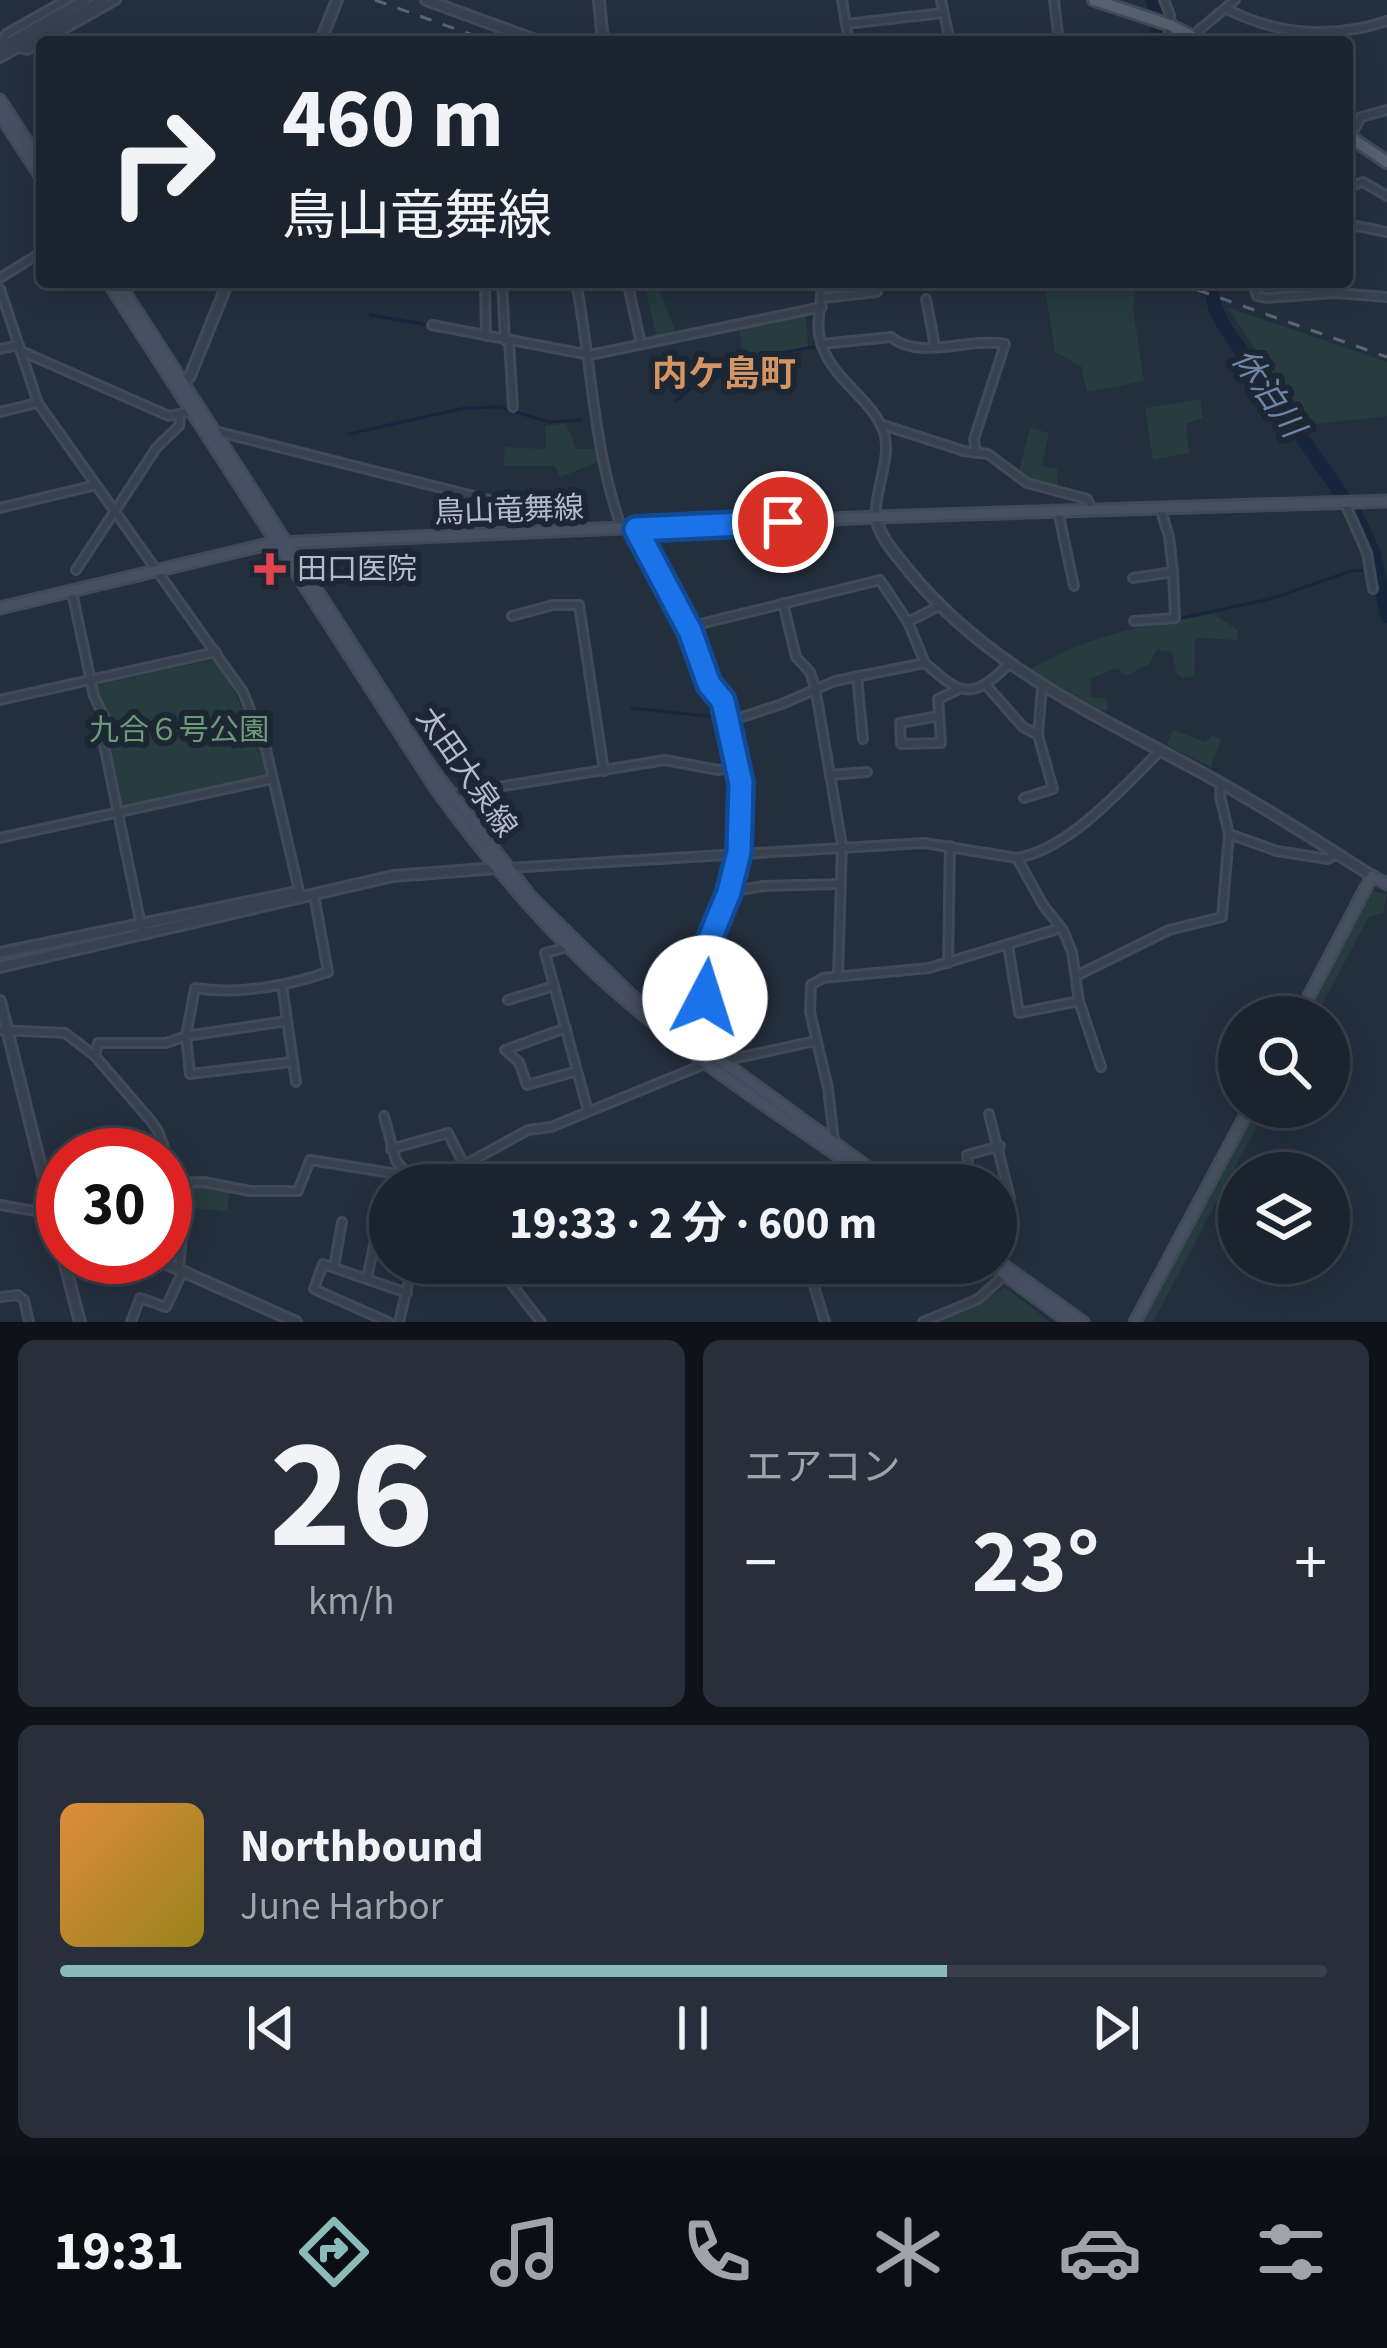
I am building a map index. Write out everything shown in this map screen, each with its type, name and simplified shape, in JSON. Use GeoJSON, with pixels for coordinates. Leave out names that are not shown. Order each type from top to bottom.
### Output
{"type":"FeatureCollection","features":[{"type":"Feature","properties":{"kind":"main road"},"geometry":{"type":"LineString","coordinates":[[1094,0],[1191,36]]}},
{"type":"Feature","properties":{"kind":"main road"},"geometry":{"type":"LineString","coordinates":[[0,100],[36,157]]}},
{"type":"Feature","properties":{"kind":"main road"},"geometry":{"type":"LineString","coordinates":[[0,114],[36,170]]}},
{"type":"Feature","properties":{"kind":"main road"},"geometry":{"type":"LineString","coordinates":[[1353,141],[1387,162]]}},
{"type":"Feature","properties":{"kind":"main road","name":"太田大泉線"},"geometry":{"type":"LineString","coordinates":[[112,288],[181,386]]}},
{"type":"Feature","properties":{"kind":"main road","name":"太田大泉線"},"geometry":{"type":"LineString","coordinates":[[122,288],[447,796],[501,868],[568,947],[637,1009],[860,1164]]}},
{"type":"Feature","properties":{"kind":"main road","name":"太田大泉線"},"geometry":{"type":"LineString","coordinates":[[196,409],[215,431],[282,543]]}},
{"type":"Feature","properties":{"kind":"main road","name":"鳥山竜舞線"},"geometry":{"type":"LineString","coordinates":[[0,608],[282,543],[1387,501]]}},
{"type":"Feature","properties":{"kind":"main road","name":"太田大泉線"},"geometry":{"type":"LineString","coordinates":[[501,868],[603,970],[713,1061],[855,1164]]}},
{"type":"Feature","properties":{"kind":"main road"},"geometry":{"type":"LineString","coordinates":[[1309,996],[1372,876],[1387,884]]}},
{"type":"Feature","properties":{"kind":"main road"},"geometry":{"type":"LineString","coordinates":[[1136,1322],[1239,1128]]}},
{"type":"Feature","properties":{"kind":"main road"},"geometry":{"type":"LineString","coordinates":[[1017,1278],[1083,1322]]}},
{"type":"Feature","properties":{"kind":"main road"},"geometry":{"type":"LineString","coordinates":[[1017,1279],[1069,1322]]}},
{"type":"Feature","properties":{"kind":"street"},"geometry":{"type":"LineString","coordinates":[[0,48],[6,34],[66,0]]}},
{"type":"Feature","properties":{"kind":"street"},"geometry":{"type":"LineString","coordinates":[[0,48],[85,0]]}},
{"type":"Feature","properties":{"kind":"street"},"geometry":{"type":"LineString","coordinates":[[39,36],[103,0]]}},
{"type":"Feature","properties":{"kind":"street"},"geometry":{"type":"LineString","coordinates":[[52,36],[116,0]]}},
{"type":"Feature","properties":{"kind":"street"},"geometry":{"type":"LineString","coordinates":[[322,36],[337,0]]}},
{"type":"Feature","properties":{"kind":"street"},"geometry":{"type":"LineString","coordinates":[[426,0],[525,36]]}},
{"type":"Feature","properties":{"kind":"street"},"geometry":{"type":"LineString","coordinates":[[599,0],[602,36]]}},
{"type":"Feature","properties":{"kind":"street"},"geometry":{"type":"LineString","coordinates":[[842,0],[848,36]]}},
{"type":"Feature","properties":{"kind":"street"},"geometry":{"type":"LineString","coordinates":[[941,0],[949,36]]}},
{"type":"Feature","properties":{"kind":"street"},"geometry":{"type":"LineString","coordinates":[[1054,0],[1058,36]]}},
{"type":"Feature","properties":{"kind":"street"},"geometry":{"type":"LineString","coordinates":[[1164,0],[1167,36]]}},
{"type":"Feature","properties":{"kind":"street"},"geometry":{"type":"LineString","coordinates":[[1200,36],[1235,0]]}},
{"type":"Feature","properties":{"kind":"street"},"geometry":{"type":"LineString","coordinates":[[1227,9],[1289,31],[1387,22]]}},
{"type":"Feature","properties":{"kind":"street"},"geometry":{"type":"LineString","coordinates":[[846,24],[943,13]]}},
{"type":"Feature","properties":{"kind":"street"},"geometry":{"type":"LineString","coordinates":[[0,57],[36,38]]}},
{"type":"Feature","properties":{"kind":"street"},"geometry":{"type":"LineString","coordinates":[[18,48],[36,45]]}},
{"type":"Feature","properties":{"kind":"street"},"geometry":{"type":"LineString","coordinates":[[1353,133],[1361,118],[1387,110]]}},
{"type":"Feature","properties":{"kind":"street"},"geometry":{"type":"LineString","coordinates":[[1353,186],[1363,182],[1387,196]]}},
{"type":"Feature","properties":{"kind":"street"},"geometry":{"type":"LineString","coordinates":[[1353,225],[1387,232]]}},
{"type":"Feature","properties":{"kind":"street"},"geometry":{"type":"LineString","coordinates":[[0,278],[36,256]]}},
{"type":"Feature","properties":{"kind":"street"},"geometry":{"type":"LineString","coordinates":[[181,386],[225,288]]}},
{"type":"Feature","properties":{"kind":"street"},"geometry":{"type":"LineString","coordinates":[[485,288],[486,336]]}},
{"type":"Feature","properties":{"kind":"street"},"geometry":{"type":"LineString","coordinates":[[503,288],[513,407]]}},
{"type":"Feature","properties":{"kind":"street"},"geometry":{"type":"LineString","coordinates":[[578,288],[604,472],[622,529]]}},
{"type":"Feature","properties":{"kind":"street"},"geometry":{"type":"LineString","coordinates":[[629,288],[641,344]]}},
{"type":"Feature","properties":{"kind":"street"},"geometry":{"type":"LineString","coordinates":[[821,288],[821,344],[847,387],[880,424],[886,448],[877,486],[876,517],[883,538],[939,606],[1008,665],[1042,687],[1221,783],[1372,876]]}},
{"type":"Feature","properties":{"kind":"street"},"geometry":{"type":"LineString","coordinates":[[1254,288],[1257,296],[1266,298],[1336,293],[1387,297]]}},
{"type":"Feature","properties":{"kind":"street"},"geometry":{"type":"LineString","coordinates":[[1336,288],[1336,293]]}},
{"type":"Feature","properties":{"kind":"street"},"geometry":{"type":"LineString","coordinates":[[0,289],[38,404],[243,692],[273,778],[300,896]]}},
{"type":"Feature","properties":{"kind":"street"},"geometry":{"type":"LineString","coordinates":[[432,325],[590,355],[877,292]]}},
{"type":"Feature","properties":{"kind":"street"},"geometry":{"type":"LineString","coordinates":[[926,299],[935,346]]}},
{"type":"Feature","properties":{"kind":"street"},"geometry":{"type":"LineString","coordinates":[[821,344],[891,337],[899,344],[993,342],[1006,346],[974,439],[976,453]]}},
{"type":"Feature","properties":{"kind":"street"},"geometry":{"type":"LineString","coordinates":[[0,349],[20,348],[148,409],[180,417],[196,409]]}},
{"type":"Feature","properties":{"kind":"street"},"geometry":{"type":"LineString","coordinates":[[0,412],[38,404]]}},
{"type":"Feature","properties":{"kind":"street"},"geometry":{"type":"LineString","coordinates":[[76,570],[157,447],[179,426],[180,417]]}},
{"type":"Feature","properties":{"kind":"street"},"geometry":{"type":"LineString","coordinates":[[880,424],[994,457],[1027,483],[1087,499],[1092,510]]}},
{"type":"Feature","properties":{"kind":"street"},"geometry":{"type":"LineString","coordinates":[[215,431],[561,518],[568,532]]}},
{"type":"Feature","properties":{"kind":"street"},"geometry":{"type":"LineString","coordinates":[[317,455],[322,441]]}},
{"type":"Feature","properties":{"kind":"street"},"geometry":{"type":"LineString","coordinates":[[0,508],[96,485]]}},
{"type":"Feature","properties":{"kind":"street"},"geometry":{"type":"LineString","coordinates":[[1345,503],[1363,542],[1373,589]]}},
{"type":"Feature","properties":{"kind":"street"},"geometry":{"type":"LineString","coordinates":[[1134,622],[1175,618],[1169,536],[1160,508]]}},
{"type":"Feature","properties":{"kind":"street"},"geometry":{"type":"LineString","coordinates":[[1058,511],[1074,586]]}},
{"type":"Feature","properties":{"kind":"street"},"geometry":{"type":"LineString","coordinates":[[636,529],[690,631],[709,684],[723,701],[739,766],[739,852],[703,965],[713,1061]]}},
{"type":"Feature","properties":{"kind":"street"},"geometry":{"type":"LineString","coordinates":[[1132,578],[1173,572]]}},
{"type":"Feature","properties":{"kind":"street"},"geometry":{"type":"LineString","coordinates":[[690,631],[700,624],[880,580],[908,622],[925,663],[957,690]]}},
{"type":"Feature","properties":{"kind":"street"},"geometry":{"type":"LineString","coordinates":[[72,592],[104,717],[104,740],[143,935]]}},
{"type":"Feature","properties":{"kind":"street"},"geometry":{"type":"LineString","coordinates":[[783,603],[796,657],[810,672],[815,687],[842,845],[838,976]]}},
{"type":"Feature","properties":{"kind":"street"},"geometry":{"type":"LineString","coordinates":[[512,616],[554,605],[579,605],[604,771]]}},
{"type":"Feature","properties":{"kind":"street"},"geometry":{"type":"LineString","coordinates":[[908,622],[939,606]]}},
{"type":"Feature","properties":{"kind":"street"},"geometry":{"type":"LineString","coordinates":[[0,700],[216,652]]}},
{"type":"Feature","properties":{"kind":"street"},"geometry":{"type":"LineString","coordinates":[[730,722],[815,687],[925,663]]}},
{"type":"Feature","properties":{"kind":"street"},"geometry":{"type":"LineString","coordinates":[[939,716],[900,723],[901,744],[941,743],[938,699],[986,685],[1008,665]]}},
{"type":"Feature","properties":{"kind":"street"},"geometry":{"type":"LineString","coordinates":[[856,676],[862,740]]}},
{"type":"Feature","properties":{"kind":"street"},"geometry":{"type":"LineString","coordinates":[[986,685],[1023,727],[1038,735]]}},
{"type":"Feature","properties":{"kind":"street"},"geometry":{"type":"LineString","coordinates":[[1024,798],[1053,789],[1038,735],[1042,687]]}},
{"type":"Feature","properties":{"kind":"street"},"geometry":{"type":"LineString","coordinates":[[0,967],[393,876],[842,845],[950,845],[1017,858],[1057,844],[1160,751]]}},
{"type":"Feature","properties":{"kind":"street"},"geometry":{"type":"LineString","coordinates":[[447,796],[664,760],[718,770],[739,766]]}},
{"type":"Feature","properties":{"kind":"street"},"geometry":{"type":"LineString","coordinates":[[830,775],[867,772]]}},
{"type":"Feature","properties":{"kind":"street"},"geometry":{"type":"LineString","coordinates":[[0,838],[273,778]]}},
{"type":"Feature","properties":{"kind":"street"},"geometry":{"type":"LineString","coordinates":[[1076,976],[1179,926],[1219,920],[1229,834],[1221,783]]}},
{"type":"Feature","properties":{"kind":"street"},"geometry":{"type":"LineString","coordinates":[[1229,834],[1289,854],[1328,859],[1337,854]]}},
{"type":"Feature","properties":{"kind":"street"},"geometry":{"type":"LineString","coordinates":[[948,963],[950,845]]}},
{"type":"Feature","properties":{"kind":"street"},"geometry":{"type":"LineString","coordinates":[[1017,858],[1072,952],[1079,1001],[1101,1067]]}},
{"type":"Feature","properties":{"kind":"street"},"geometry":{"type":"LineString","coordinates":[[729,892],[840,884]]}},
{"type":"Feature","properties":{"kind":"street"},"geometry":{"type":"LineString","coordinates":[[0,953],[292,892],[300,896]]}},
{"type":"Feature","properties":{"kind":"street"},"geometry":{"type":"LineString","coordinates":[[292,1062],[190,1074],[186,1036],[196,988],[220,991],[282,985],[328,972],[314,893]]}},
{"type":"Feature","properties":{"kind":"street"},"geometry":{"type":"LineString","coordinates":[[838,1164],[840,1151],[810,1012],[811,986],[838,976],[896,974],[948,963],[1061,928]]}},
{"type":"Feature","properties":{"kind":"street"},"geometry":{"type":"LineString","coordinates":[[1008,945],[1019,1013],[1079,1001]]}},
{"type":"Feature","properties":{"kind":"street"},"geometry":{"type":"LineString","coordinates":[[568,947],[544,953],[588,1111]]}},
{"type":"Feature","properties":{"kind":"street"},"geometry":{"type":"LineString","coordinates":[[282,985],[296,1082]]}},
{"type":"Feature","properties":{"kind":"street"},"geometry":{"type":"LineString","coordinates":[[508,1000],[554,986]]}},
{"type":"Feature","properties":{"kind":"street"},"geometry":{"type":"LineString","coordinates":[[0,1000],[3,1029],[36,1141]]}},
{"type":"Feature","properties":{"kind":"street"},"geometry":{"type":"LineString","coordinates":[[95,1056],[98,1043],[166,1043],[286,1021]]}},
{"type":"Feature","properties":{"kind":"street"},"geometry":{"type":"LineString","coordinates":[[566,1028],[505,1050],[519,1062],[527,1085],[577,1071]]}},
{"type":"Feature","properties":{"kind":"street"},"geometry":{"type":"LineString","coordinates":[[3,1029],[65,1034],[95,1056],[155,1128]]}},
{"type":"Feature","properties":{"kind":"street"},"geometry":{"type":"LineString","coordinates":[[391,1149],[448,1133],[464,1163],[528,1130],[551,1126],[713,1061],[815,1041]]}},
{"type":"Feature","properties":{"kind":"street"},"geometry":{"type":"LineString","coordinates":[[989,1114],[1003,1164]]}},
{"type":"Feature","properties":{"kind":"street"},"geometry":{"type":"LineString","coordinates":[[384,1116],[391,1149],[402,1164]]}},
{"type":"Feature","properties":{"kind":"street"},"geometry":{"type":"LineString","coordinates":[[968,1164],[967,1155],[1000,1146]]}},
{"type":"Feature","properties":{"kind":"street"},"geometry":{"type":"LineString","coordinates":[[192,1184],[298,1191],[310,1160],[369,1169]]}},
{"type":"Feature","properties":{"kind":"street"},"geometry":{"type":"LineString","coordinates":[[0,1205],[36,1212]]}},
{"type":"Feature","properties":{"kind":"street"},"geometry":{"type":"LineString","coordinates":[[334,1267],[342,1222]]}},
{"type":"Feature","properties":{"kind":"street"},"geometry":{"type":"LineString","coordinates":[[388,1322],[314,1289],[323,1264],[407,1293]]}},
{"type":"Feature","properties":{"kind":"street"},"geometry":{"type":"LineString","coordinates":[[367,1279],[369,1269]]}},
{"type":"Feature","properties":{"kind":"street"},"geometry":{"type":"LineString","coordinates":[[192,1278],[296,1322]]}},
{"type":"Feature","properties":{"kind":"street"},"geometry":{"type":"LineString","coordinates":[[70,1284],[80,1322]]}},
{"type":"Feature","properties":{"kind":"street"},"geometry":{"type":"LineString","coordinates":[[133,1321],[140,1298],[166,1306],[175,1284]]}},
{"type":"Feature","properties":{"kind":"street"},"geometry":{"type":"LineString","coordinates":[[399,1322],[409,1284]]}},
{"type":"Feature","properties":{"kind":"street"},"geometry":{"type":"LineString","coordinates":[[511,1284],[541,1322]]}},
{"type":"Feature","properties":{"kind":"street"},"geometry":{"type":"LineString","coordinates":[[813,1284],[825,1322]]}},
{"type":"Feature","properties":{"kind":"street"},"geometry":{"type":"LineString","coordinates":[[923,1322],[978,1300],[995,1284]]}},
{"type":"Feature","properties":{"kind":"street"},"geometry":{"type":"LineString","coordinates":[[0,1297],[18,1295],[24,1300],[29,1322]]}},
{"type":"Feature","properties":{"kind":"green space"},"geometry":{"type":"Polygon","coordinates":[[[645,288],[658,288],[677,334],[657,338],[645,288]]]}},
{"type":"Feature","properties":{"kind":"green space"},"geometry":{"type":"Polygon","coordinates":[[[1045,288],[1136,288],[1133,308],[1144,381],[1087,392],[1081,366],[1055,352],[1045,288]]]}},
{"type":"Feature","properties":{"kind":"green space"},"geometry":{"type":"Polygon","coordinates":[[[1227,307],[1387,362],[1387,416],[1306,425],[1227,307]]]}},
{"type":"Feature","properties":{"kind":"green space"},"geometry":{"type":"Polygon","coordinates":[[[806,312],[808,347],[744,357],[738,326],[806,312]]]}},
{"type":"Feature","properties":{"kind":"green space"},"geometry":{"type":"Polygon","coordinates":[[[1200,399],[1203,418],[1186,424],[1189,453],[1153,460],[1145,408],[1200,399]]]}},
{"type":"Feature","properties":{"kind":"green space"},"geometry":{"type":"Polygon","coordinates":[[[566,423],[576,449],[599,449],[601,461],[560,477],[555,466],[503,466],[505,447],[546,449],[545,426],[566,423]]]}},
{"type":"Feature","properties":{"kind":"green space"},"geometry":{"type":"Polygon","coordinates":[[[1030,428],[1049,433],[1042,466],[1057,469],[1057,485],[1032,481],[1019,471],[1030,428]]]}},
{"type":"Feature","properties":{"kind":"green space"},"geometry":{"type":"Polygon","coordinates":[[[1213,614],[1238,630],[1237,640],[1195,638],[1194,676],[1177,674],[1172,652],[1157,649],[1149,664],[1126,676],[1118,668],[1091,678],[1091,697],[1105,698],[1108,710],[1100,710],[1031,669],[1098,639],[1213,614]]]}},
{"type":"Feature","properties":{"kind":"green space","name":"九合６号公園"},"geometry":{"type":"Polygon","coordinates":[[[215,659],[251,722],[267,772],[264,777],[122,807],[97,685],[215,659]]]}},
{"type":"Feature","properties":{"kind":"green space"},"geometry":{"type":"Polygon","coordinates":[[[1173,730],[1205,742],[1212,736],[1221,739],[1211,767],[1167,745],[1173,730]]]}},
{"type":"Feature","properties":{"kind":"green space"},"geometry":{"type":"Polygon","coordinates":[[[1371,891],[1387,894],[1383,913],[1369,917],[1326,996],[1315,996],[1371,891]]]}},
{"type":"Feature","properties":{"kind":"green space"},"geometry":{"type":"Polygon","coordinates":[[[1245,1128],[1256,1128],[1243,1152],[1232,1152],[1245,1128]]]}},
{"type":"Feature","properties":{"kind":"green space"},"geometry":{"type":"Polygon","coordinates":[[[1218,1178],[1218,1199],[1153,1322],[1141,1322],[1218,1178]]]}},
{"type":"Feature","properties":{"kind":"green space"},"geometry":{"type":"Polygon","coordinates":[[[192,1183],[230,1189],[227,1211],[192,1208],[192,1183]]]}},
{"type":"Feature","properties":{"kind":"green space"},"geometry":{"type":"Polygon","coordinates":[[[1005,1287],[1050,1322],[928,1322],[986,1299],[1005,1287]]]}},
{"type":"Feature","properties":{"kind":"waterway","name":"休泊川"},"geometry":{"type":"LineString","coordinates":[[1152,0],[1158,13],[1157,36]]}},
{"type":"Feature","properties":{"kind":"waterway","name":"休泊川"},"geometry":{"type":"LineString","coordinates":[[1211,288],[1224,326],[1342,495]]}},
{"type":"Feature","properties":{"kind":"waterway"},"geometry":{"type":"LineString","coordinates":[[370,315],[428,325]]}},
{"type":"Feature","properties":{"kind":"waterway"},"geometry":{"type":"LineString","coordinates":[[676,401],[698,383],[726,374],[732,362],[818,346]]}},
{"type":"Feature","properties":{"kind":"waterway"},"geometry":{"type":"LineString","coordinates":[[349,434],[465,408],[499,407],[549,422],[580,420]]}},
{"type":"Feature","properties":{"kind":"waterway","name":"休泊川"},"geometry":{"type":"LineString","coordinates":[[1354,511],[1374,553],[1387,616]]}},
{"type":"Feature","properties":{"kind":"waterway"},"geometry":{"type":"LineString","coordinates":[[1182,618],[1368,570]]}},
{"type":"Feature","properties":{"kind":"waterway"},"geometry":{"type":"LineString","coordinates":[[632,708],[725,718]]}},
{"type":"Feature","properties":{"kind":"railway"},"geometry":{"type":"LineString","coordinates":[[375,0],[475,36]]}},
{"type":"Feature","properties":{"kind":"railway"},"geometry":{"type":"LineString","coordinates":[[1192,288],[1387,357]]}},
{"type":"Feature","properties":{"kind":"place","name":"田口医院"},"geometry":{"type":"Point","coordinates":[270,569]}},
{"type":"Feature","properties":{"kind":"district","name":"内ケ島町"},"geometry":{"type":"Point","coordinates":[724,373]}},
{"type":"Feature","properties":{"kind":"route"},"geometry":{"type":"LineString","coordinates":[[705,998],[705,951],[739,852],[741,783],[723,701],[709,684],[690,631],[636,529],[783,522]]}}]}
